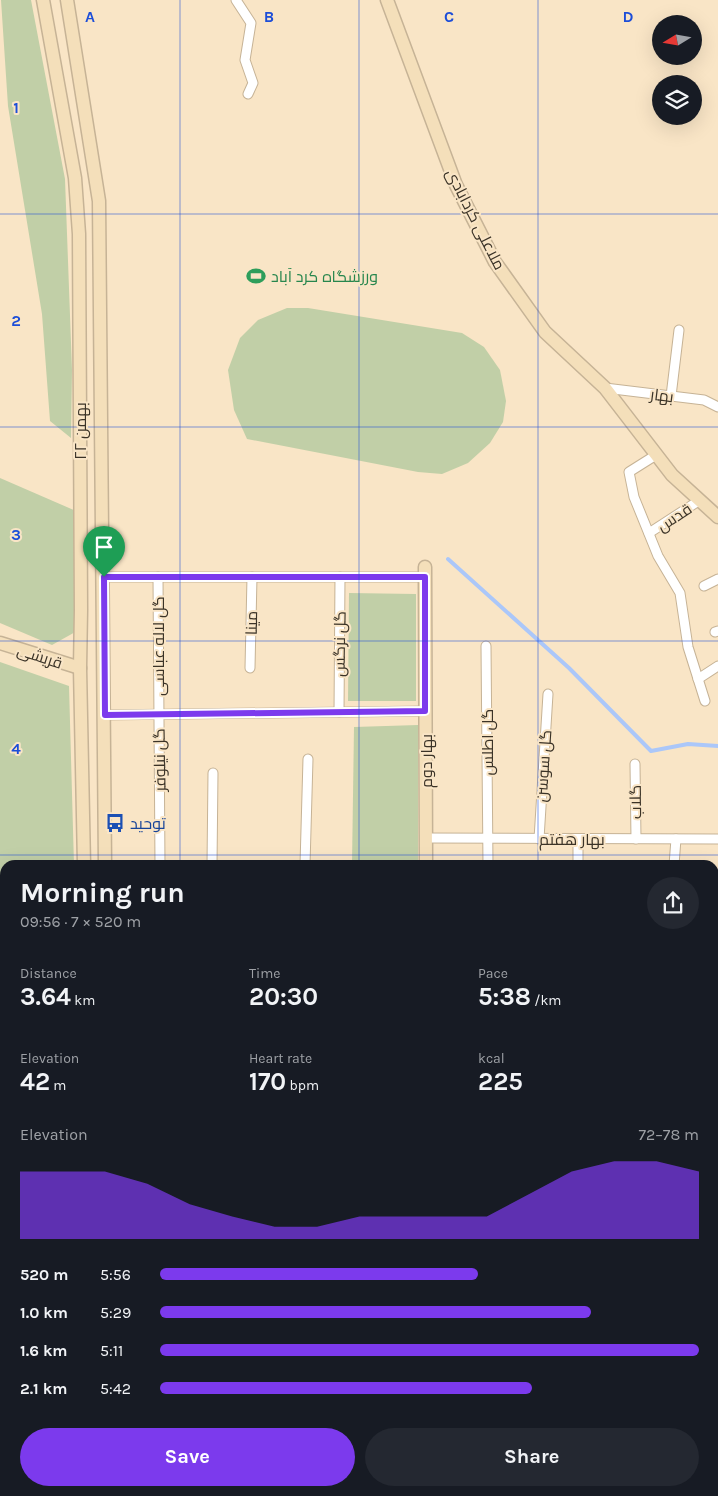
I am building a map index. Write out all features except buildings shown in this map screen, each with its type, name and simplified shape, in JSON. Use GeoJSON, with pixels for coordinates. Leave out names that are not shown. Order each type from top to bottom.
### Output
{"type":"FeatureCollection","features":[{"type":"Feature","properties":{"kind":"main road","name":"۲۲ بهمن"},"geometry":{"type":"LineString","coordinates":[[43,0],[76,190],[79,234],[80,668],[84,860]]}},
{"type":"Feature","properties":{"kind":"main road","name":"۲۲ بهمن"},"geometry":{"type":"LineString","coordinates":[[67,0],[99,201],[106,860]]}},
{"type":"Feature","properties":{"kind":"main road","name":"ملاعلی کردابادی"},"geometry":{"type":"LineString","coordinates":[[387,0],[456,185],[495,262],[545,332],[605,388],[672,476],[718,516]]}},
{"type":"Feature","properties":{"kind":"main road"},"geometry":{"type":"LineString","coordinates":[[76,190],[97,189]]}},
{"type":"Feature","properties":{"kind":"main road","name":"بهار دوم"},"geometry":{"type":"LineString","coordinates":[[425,572],[426,860]]}},
{"type":"Feature","properties":{"kind":"main road","name":"قریشی"},"geometry":{"type":"LineString","coordinates":[[0,643],[80,668]]}},
{"type":"Feature","properties":{"kind":"street"},"geometry":{"type":"LineString","coordinates":[[236,0],[251,23],[245,60],[253,83],[248,94]]}},
{"type":"Feature","properties":{"kind":"street"},"geometry":{"type":"LineString","coordinates":[[671,396],[679,330]]}},
{"type":"Feature","properties":{"kind":"street","name":"بهار"},"geometry":{"type":"LineString","coordinates":[[605,388],[704,400],[718,407]]}},
{"type":"Feature","properties":{"kind":"street"},"geometry":{"type":"LineString","coordinates":[[656,455],[629,472],[634,497],[649,533],[669,578],[680,593],[688,647],[705,701]]}},
{"type":"Feature","properties":{"kind":"street","name":"قدس"},"geometry":{"type":"LineString","coordinates":[[649,533],[700,500]]}},
{"type":"Feature","properties":{"kind":"street"},"geometry":{"type":"LineString","coordinates":[[104,577],[340,577],[425,572]]}},
{"type":"Feature","properties":{"kind":"street","name":"گل لاله عباسی"},"geometry":{"type":"LineString","coordinates":[[158,577],[158,714]]}},
{"type":"Feature","properties":{"kind":"street","name":"مینا"},"geometry":{"type":"LineString","coordinates":[[250,668],[252,577]]}},
{"type":"Feature","properties":{"kind":"street","name":"گل نرگس"},"geometry":{"type":"LineString","coordinates":[[339,712],[340,577]]}},
{"type":"Feature","properties":{"kind":"street"},"geometry":{"type":"LineString","coordinates":[[704,586],[718,579]]}},
{"type":"Feature","properties":{"kind":"street","name":"گل اطلس"},"geometry":{"type":"LineString","coordinates":[[486,646],[488,860]]}},
{"type":"Feature","properties":{"kind":"street"},"geometry":{"type":"LineString","coordinates":[[698,679],[718,666]]}},
{"type":"Feature","properties":{"kind":"street","name":"گل سوسن"},"geometry":{"type":"LineString","coordinates":[[539,839],[548,694]]}},
{"type":"Feature","properties":{"kind":"street"},"geometry":{"type":"LineString","coordinates":[[105,715],[425,711]]}},
{"type":"Feature","properties":{"kind":"street","name":"گل نیلوفر"},"geometry":{"type":"LineString","coordinates":[[158,714],[160,860]]}},
{"type":"Feature","properties":{"kind":"street"},"geometry":{"type":"LineString","coordinates":[[305,860],[308,758]]}},
{"type":"Feature","properties":{"kind":"street","name":"گلاب"},"geometry":{"type":"LineString","coordinates":[[635,764],[636,839]]}},
{"type":"Feature","properties":{"kind":"street"},"geometry":{"type":"LineString","coordinates":[[212,860],[213,773]]}},
{"type":"Feature","properties":{"kind":"street","name":"بهار هفتم"},"geometry":{"type":"LineString","coordinates":[[426,838],[718,839]]}},
{"type":"Feature","properties":{"kind":"street"},"geometry":{"type":"LineString","coordinates":[[578,839],[578,860]]}},
{"type":"Feature","properties":{"kind":"street"},"geometry":{"type":"LineString","coordinates":[[674,860],[676,839]]}},
{"type":"Feature","properties":{"kind":"green space"},"geometry":{"type":"Polygon","coordinates":[[[1,0],[31,0],[65,179],[72,370],[71,438],[50,421],[42,314],[8,106],[1,0]]]}},
{"type":"Feature","properties":{"kind":"green space"},"geometry":{"type":"Polygon","coordinates":[[[287,308],[308,308],[462,333],[484,347],[500,370],[506,401],[503,422],[490,443],[468,463],[442,474],[418,472],[247,439],[234,410],[228,370],[240,338],[258,320],[287,308]]]}},
{"type":"Feature","properties":{"kind":"green space"},"geometry":{"type":"Polygon","coordinates":[[[0,478],[76,511],[77,631],[52,645],[0,623],[0,478]]]}},
{"type":"Feature","properties":{"kind":"green space"},"geometry":{"type":"Polygon","coordinates":[[[349,593],[416,594],[416,701],[348,701],[349,593]]]}},
{"type":"Feature","properties":{"kind":"green space"},"geometry":{"type":"Polygon","coordinates":[[[0,662],[69,686],[74,860],[0,860],[0,662]]]}},
{"type":"Feature","properties":{"kind":"green space"},"geometry":{"type":"Polygon","coordinates":[[[418,725],[418,860],[352,860],[354,727],[418,725]]]}},
{"type":"Feature","properties":{"kind":"waterway"},"geometry":{"type":"LineString","coordinates":[[448,559],[569,668],[651,751],[688,744],[718,746]]}},
{"type":"Feature","properties":{"kind":"place","name":"ورزشگاه کرد آباد"},"geometry":{"type":"Point","coordinates":[256,276]}},
{"type":"Feature","properties":{"kind":"place","name":"توحید"},"geometry":{"type":"Point","coordinates":[115,823]}},
{"type":"Feature","properties":{"kind":"route"},"geometry":{"type":"LineString","coordinates":[[104,577],[425,577],[425,711],[105,715],[104,577]]}}]}
